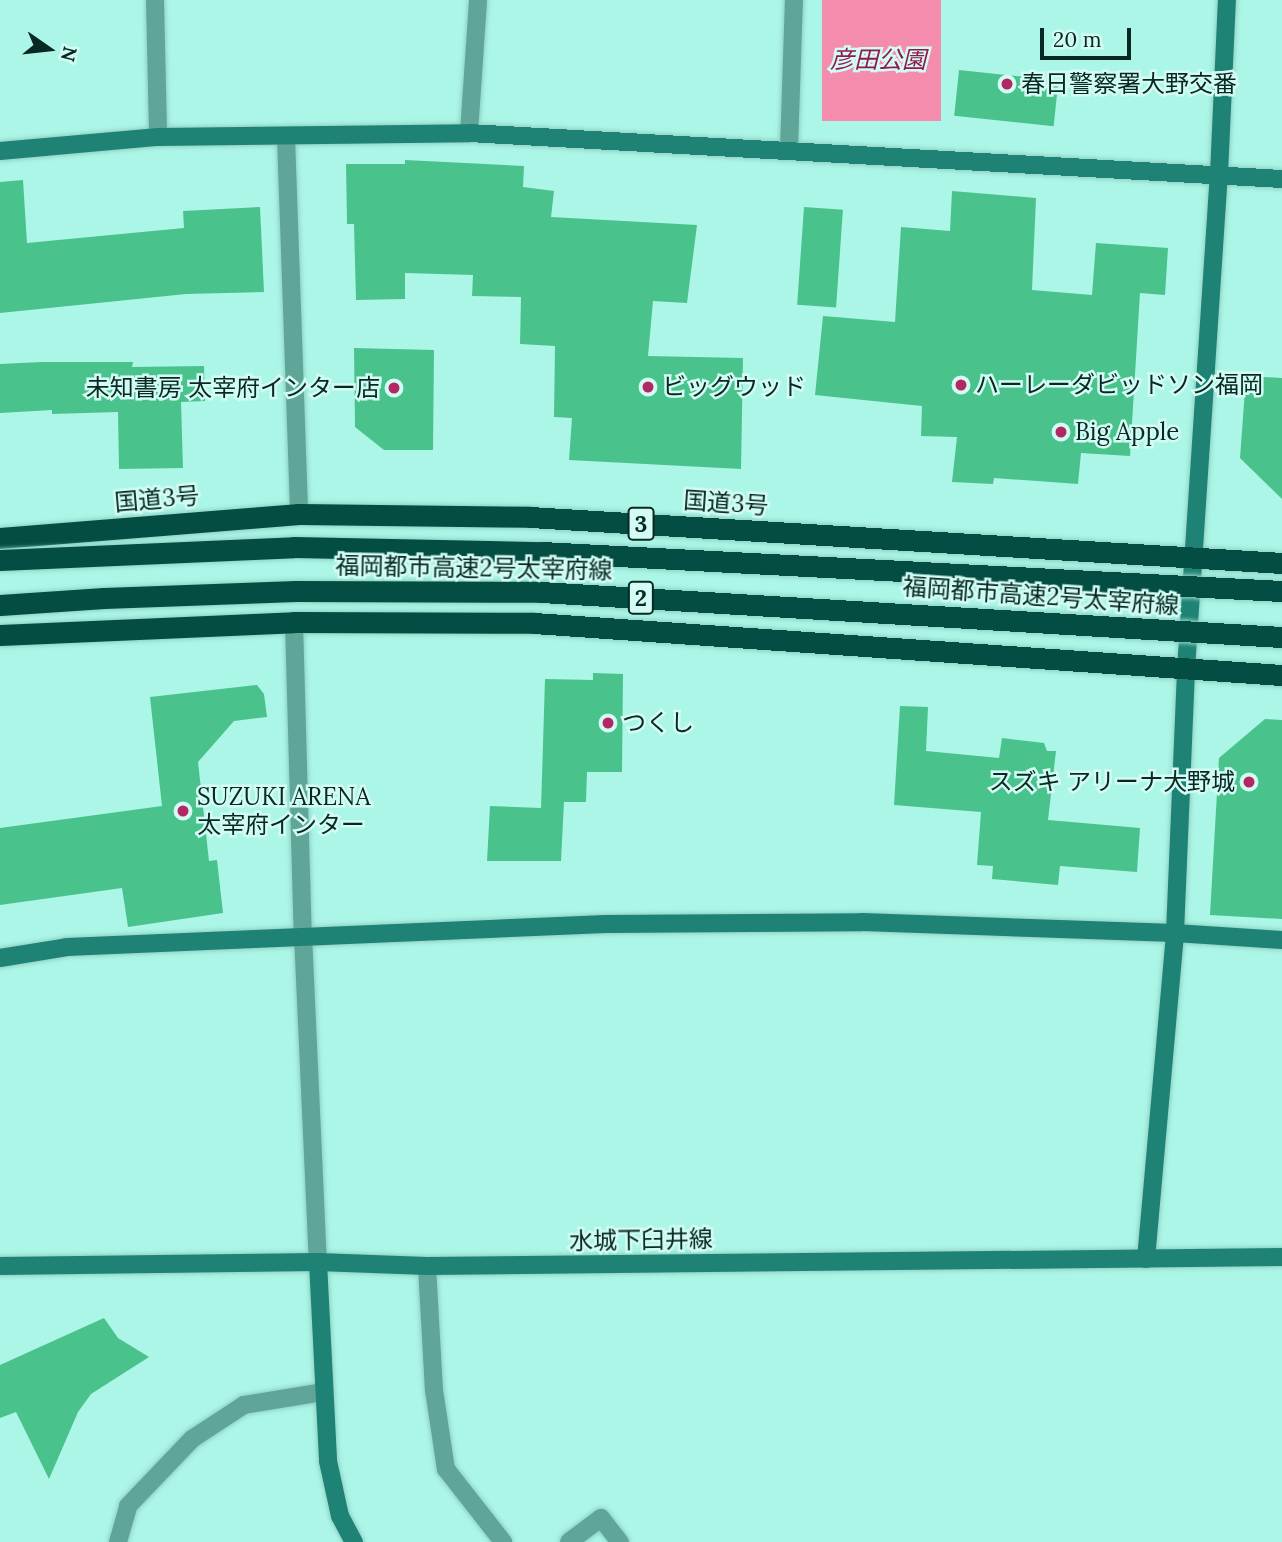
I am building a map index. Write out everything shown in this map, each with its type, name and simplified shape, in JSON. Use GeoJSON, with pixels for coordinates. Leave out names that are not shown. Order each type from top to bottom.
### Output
{"type":"FeatureCollection","features":[{"type":"Feature","properties":{"kind":"highway","name":"国道3号"},"geometry":{"type":"LineString","coordinates":[[0,538],[299,514],[530,517],[1282,563]]}},
{"type":"Feature","properties":{"kind":"highway","name":"福岡都市高速2号太宰府線"},"geometry":{"type":"LineString","coordinates":[[0,560],[294,547],[528,551],[1282,591]]}},
{"type":"Feature","properties":{"kind":"highway","name":"福岡都市高速2号太宰府線"},"geometry":{"type":"LineString","coordinates":[[0,605],[296,591],[541,592],[1282,637]]}},
{"type":"Feature","properties":{"kind":"highway"},"geometry":{"type":"LineString","coordinates":[[0,635],[294,622],[534,623],[1282,675]]}},
{"type":"Feature","properties":{"kind":"street"},"geometry":{"type":"LineString","coordinates":[[155,0],[158,137]]}},
{"type":"Feature","properties":{"kind":"street"},"geometry":{"type":"LineString","coordinates":[[469,132],[478,0]]}},
{"type":"Feature","properties":{"kind":"street"},"geometry":{"type":"LineString","coordinates":[[789,149],[794,0]]}},
{"type":"Feature","properties":{"kind":"street"},"geometry":{"type":"LineString","coordinates":[[1146,1259],[1175,933],[1192,558],[1219,174],[1227,0]]}},
{"type":"Feature","properties":{"kind":"street"},"geometry":{"type":"LineString","coordinates":[[0,151],[158,137],[469,132],[1282,179]]}},
{"type":"Feature","properties":{"kind":"street"},"geometry":{"type":"LineString","coordinates":[[286,137],[299,514]]}},
{"type":"Feature","properties":{"kind":"street"},"geometry":{"type":"LineString","coordinates":[[294,622],[303,935],[323,1392],[331,1472],[341,1516],[354,1542]]}},
{"type":"Feature","properties":{"kind":"street"},"geometry":{"type":"LineString","coordinates":[[0,958],[67,947],[606,924],[862,922],[1175,933],[1282,940]]}},
{"type":"Feature","properties":{"kind":"street","name":"水城下臼井線"},"geometry":{"type":"LineString","coordinates":[[0,1266],[318,1262],[427,1266],[1282,1256]]}},
{"type":"Feature","properties":{"kind":"street"},"geometry":{"type":"LineString","coordinates":[[427,1266],[434,1390],[446,1469],[503,1542]]}},
{"type":"Feature","properties":{"kind":"street"},"geometry":{"type":"LineString","coordinates":[[118,1542],[128,1506],[192,1438],[244,1405],[323,1392]]}},
{"type":"Feature","properties":{"kind":"street"},"geometry":{"type":"LineString","coordinates":[[569,1542],[601,1518],[620,1542]]}},
{"type":"Feature","properties":{"kind":"green space","name":"彦田公園"},"geometry":{"type":"Polygon","coordinates":[[[822,0],[941,0],[941,121],[822,121],[822,0]]]}},
{"type":"Feature","properties":{"kind":"building"},"geometry":{"type":"Polygon","coordinates":[[[959,70],[1058,80],[1054,126],[954,116],[959,70]]]}},
{"type":"Feature","properties":{"kind":"building"},"geometry":{"type":"Polygon","coordinates":[[[405,160],[524,166],[523,187],[554,191],[551,217],[697,225],[687,303],[653,301],[648,356],[743,358],[741,469],[569,460],[572,418],[554,417],[555,346],[520,344],[521,297],[472,296],[473,275],[405,273],[405,299],[356,300],[354,224],[347,224],[346,164],[405,164],[405,160]]]}},
{"type":"Feature","properties":{"kind":"building"},"geometry":{"type":"Polygon","coordinates":[[[23,180],[27,243],[184,228],[183,211],[260,207],[264,292],[186,294],[0,313],[0,182],[23,180]]]}},
{"type":"Feature","properties":{"kind":"building"},"geometry":{"type":"Polygon","coordinates":[[[952,191],[1036,198],[1032,290],[1092,295],[1096,243],[1168,248],[1165,295],[1140,293],[1130,456],[1081,453],[1078,484],[994,478],[993,484],[952,482],[957,437],[921,436],[922,406],[815,395],[823,316],[895,322],[901,227],[950,231],[952,191]]]}},
{"type":"Feature","properties":{"kind":"building"},"geometry":{"type":"Polygon","coordinates":[[[804,207],[843,210],[836,307],[797,305],[804,207]]]}},
{"type":"Feature","properties":{"kind":"building","name":"未知書房 太宰府インター店"},"geometry":{"type":"Polygon","coordinates":[[[354,348],[434,350],[433,450],[384,450],[355,427],[354,348]]]}},
{"type":"Feature","properties":{"kind":"building"},"geometry":{"type":"Polygon","coordinates":[[[133,362],[132,367],[204,366],[205,401],[181,402],[183,468],[119,469],[118,412],[52,414],[52,410],[0,413],[0,364],[133,362]]]}},
{"type":"Feature","properties":{"kind":"building"},"geometry":{"type":"Polygon","coordinates":[[[1246,376],[1282,378],[1282,499],[1240,458],[1246,376]]]}},
{"type":"Feature","properties":{"kind":"building"},"geometry":{"type":"Polygon","coordinates":[[[593,673],[623,674],[622,772],[587,772],[586,802],[564,802],[561,861],[487,861],[490,806],[541,808],[545,679],[593,680],[593,673]]]}},
{"type":"Feature","properties":{"kind":"building"},"geometry":{"type":"Polygon","coordinates":[[[257,685],[264,694],[267,717],[234,721],[198,762],[209,861],[217,860],[223,913],[128,927],[122,888],[0,905],[0,828],[162,806],[150,697],[257,685]]]}},
{"type":"Feature","properties":{"kind":"building"},"geometry":{"type":"Polygon","coordinates":[[[900,706],[928,707],[926,751],[999,758],[1002,738],[1044,743],[1047,751],[1056,751],[1048,820],[1140,828],[1137,872],[1060,866],[1058,885],[992,879],[993,866],[977,865],[981,812],[894,805],[900,706]]]}},
{"type":"Feature","properties":{"kind":"building"},"geometry":{"type":"Polygon","coordinates":[[[1265,719],[1282,720],[1282,919],[1210,915],[1219,758],[1265,719]]]}},
{"type":"Feature","properties":{"kind":"building"},"geometry":{"type":"Polygon","coordinates":[[[104,1318],[118,1338],[149,1357],[91,1394],[78,1412],[49,1479],[16,1412],[0,1418],[0,1365],[104,1318]]]}},
{"type":"Feature","properties":{"kind":"place","name":"春日警察署大野交番"},"geometry":{"type":"Point","coordinates":[1007,84]}},
{"type":"Feature","properties":{"kind":"place","name":"ハーレーダビッドソン福岡"},"geometry":{"type":"Point","coordinates":[961,385]}},
{"type":"Feature","properties":{"kind":"place","name":"ビッグウッド"},"geometry":{"type":"Point","coordinates":[648,387]}},
{"type":"Feature","properties":{"kind":"place","name":"未知書房 太宰府インター店"},"geometry":{"type":"Point","coordinates":[394,388]}},
{"type":"Feature","properties":{"kind":"place","name":"Big Apple"},"geometry":{"type":"Point","coordinates":[1061,432]}},
{"type":"Feature","properties":{"kind":"place","name":"つくし"},"geometry":{"type":"Point","coordinates":[608,723]}},
{"type":"Feature","properties":{"kind":"place","name":"スズキ アリーナ大野城"},"geometry":{"type":"Point","coordinates":[1249,782]}},
{"type":"Feature","properties":{"kind":"place","name":"SUZUKI ARENA 太宰府インター"},"geometry":{"type":"Point","coordinates":[183,811]}}]}
